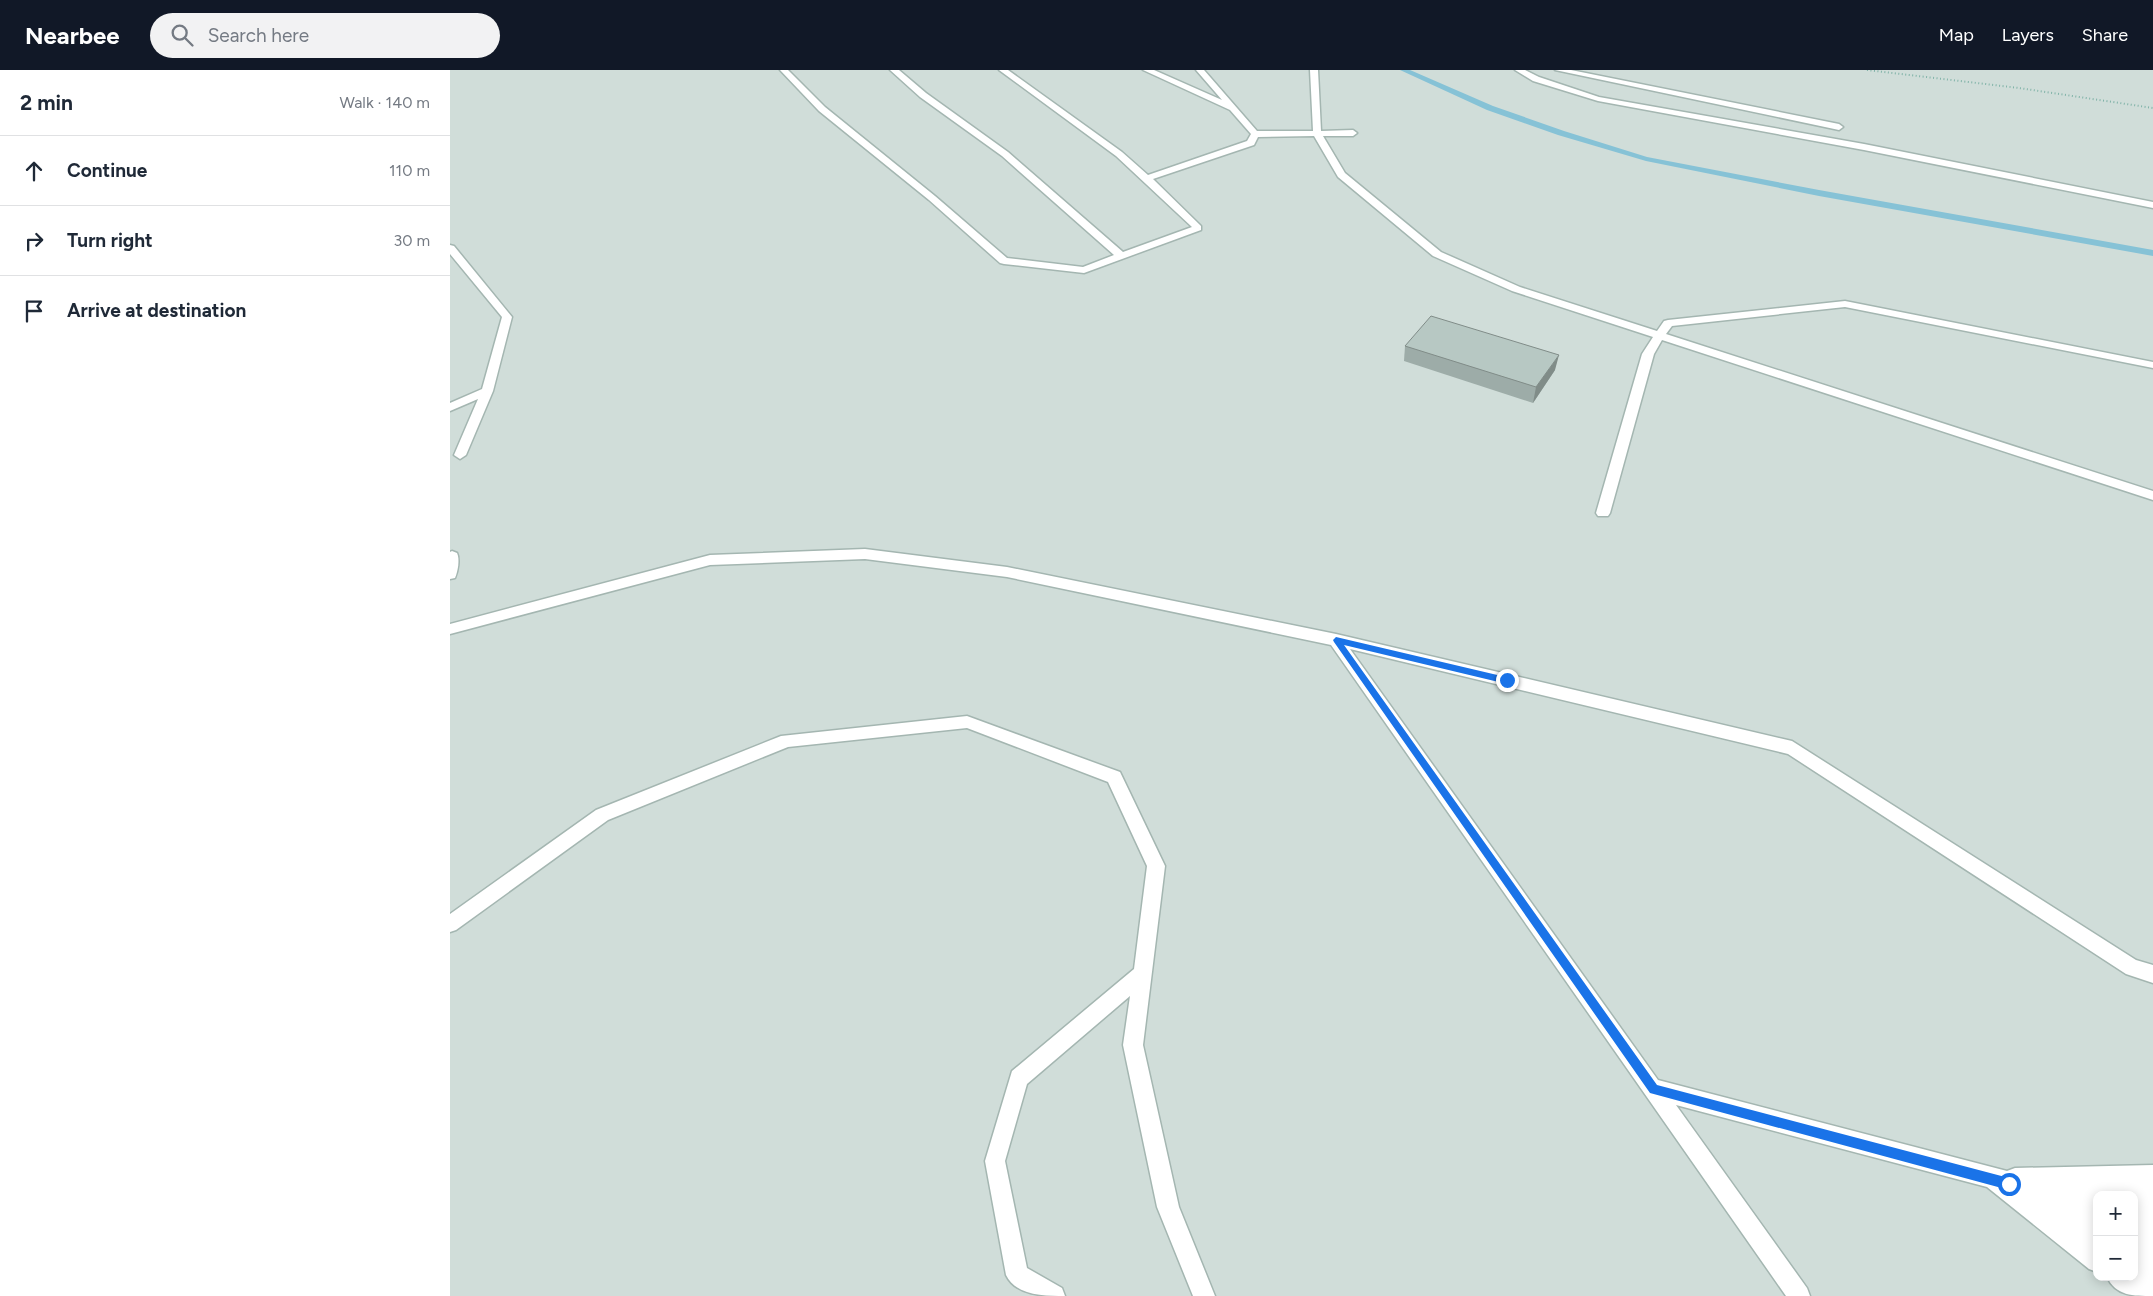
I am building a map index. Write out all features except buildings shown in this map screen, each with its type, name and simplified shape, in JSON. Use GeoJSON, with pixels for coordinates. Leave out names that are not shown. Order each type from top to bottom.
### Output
{"type":"FeatureCollection","features":[{"type":"Feature","properties":{"kind":"lane"},"geometry":{"type":"LineString","coordinates":[[784,70],[822,109],[932,198],[1004,261],[1084,270],[1198,228],[1147,178],[1118,154],[1032,94],[1003,70]]}},
{"type":"Feature","properties":{"kind":"lane"},"geometry":{"type":"LineString","coordinates":[[894,70],[923,95],[1005,154],[1121,256]]}},
{"type":"Feature","properties":{"kind":"lane"},"geometry":{"type":"LineString","coordinates":[[1147,70],[1234,109]]}},
{"type":"Feature","properties":{"kind":"lane"},"geometry":{"type":"LineString","coordinates":[[1200,70],[1256,134],[1353,133]]}},
{"type":"Feature","properties":{"kind":"lane"},"geometry":{"type":"LineString","coordinates":[[1314,70],[1318,134],[1341,175],[1437,254],[1516,290],[2153,496]]}},
{"type":"Feature","properties":{"kind":"lane"},"geometry":{"type":"LineString","coordinates":[[1519,70],[1536,80],[1598,99],[1864,147],[2153,205]]}},
{"type":"Feature","properties":{"kind":"lane"},"geometry":{"type":"LineString","coordinates":[[1559,70],[1840,127]]}},
{"type":"Feature","properties":{"kind":"lane"},"geometry":{"type":"LineString","coordinates":[[1147,178],[1250,142],[1256,134]]}},
{"type":"Feature","properties":{"kind":"lane"},"geometry":{"type":"LineString","coordinates":[[450,248],[507,317],[487,391],[460,456]]}},
{"type":"Feature","properties":{"kind":"lane"},"geometry":{"type":"LineString","coordinates":[[1603,513],[1648,354],[1668,323],[1845,304],[2153,365]]}},
{"type":"Feature","properties":{"kind":"lane"},"geometry":{"type":"LineString","coordinates":[[450,407],[487,391]]}},
{"type":"Feature","properties":{"kind":"lane"},"geometry":{"type":"LineString","coordinates":[[450,629],[710,560],[865,554],[1007,572],[1336,640],[1792,748],[2132,968],[2153,974]]}},
{"type":"Feature","properties":{"kind":"lane"},"geometry":{"type":"LineString","coordinates":[[450,574],[452,556]]}},
{"type":"Feature","properties":{"kind":"lane"},"geometry":{"type":"LineString","coordinates":[[1336,640],[1799,1296]]}},
{"type":"Feature","properties":{"kind":"lane"},"geometry":{"type":"LineString","coordinates":[[450,924],[602,815],[787,741],[967,722],[1114,777],[1156,866],[1133,1045],[1168,1207],[1204,1296]]}},
{"type":"Feature","properties":{"kind":"lane"},"geometry":{"type":"LineString","coordinates":[[1054,1296],[1018,1275],[995,1161],[1019,1078],[1142,974]]}},
{"type":"Feature","properties":{"kind":"lane"},"geometry":{"type":"LineString","coordinates":[[1654,1089],[1992,1178],[2093,1201]]}},
{"type":"Feature","properties":{"kind":"lane"},"geometry":{"type":"LineString","coordinates":[[1992,1178],[2153,1175]]}},
{"type":"Feature","properties":{"kind":"lane"},"geometry":{"type":"LineString","coordinates":[[1992,1178],[2153,1196]]}},
{"type":"Feature","properties":{"kind":"lane"},"geometry":{"type":"LineString","coordinates":[[1992,1178],[2093,1211]]}},
{"type":"Feature","properties":{"kind":"lane"},"geometry":{"type":"LineString","coordinates":[[1992,1178],[2093,1220]]}},
{"type":"Feature","properties":{"kind":"lane"},"geometry":{"type":"LineString","coordinates":[[1992,1178],[2093,1229]]}},
{"type":"Feature","properties":{"kind":"lane"},"geometry":{"type":"LineString","coordinates":[[1992,1178],[2093,1240]]}},
{"type":"Feature","properties":{"kind":"lane"},"geometry":{"type":"LineString","coordinates":[[1992,1178],[2093,1248]]}},
{"type":"Feature","properties":{"kind":"lane"},"geometry":{"type":"LineString","coordinates":[[1992,1178],[2093,1258]]}},
{"type":"Feature","properties":{"kind":"lane"},"geometry":{"type":"LineString","coordinates":[[2138,1211],[2153,1215]]}},
{"type":"Feature","properties":{"kind":"lane"},"geometry":{"type":"LineString","coordinates":[[2138,1226],[2153,1231]]}},
{"type":"Feature","properties":{"kind":"lane"},"geometry":{"type":"LineString","coordinates":[[2138,1239],[2153,1245]]}},
{"type":"Feature","properties":{"kind":"lane"},"geometry":{"type":"LineString","coordinates":[[2138,1252],[2153,1259]]}},
{"type":"Feature","properties":{"kind":"lane"},"geometry":{"type":"LineString","coordinates":[[2138,1267],[2153,1276]]}},
{"type":"Feature","properties":{"kind":"lane"},"geometry":{"type":"LineString","coordinates":[[2138,1280],[2153,1290]]}},
{"type":"Feature","properties":{"kind":"lane"},"geometry":{"type":"LineString","coordinates":[[2123,1281],[2142,1296]]}},
{"type":"Feature","properties":{"kind":"path"},"geometry":{"type":"LineString","coordinates":[[1867,70],[2019,88],[2153,108]]}},
{"type":"Feature","properties":{"kind":"shaded area"},"geometry":{"type":"Polygon","coordinates":[[[450,70],[2153,70],[2153,1296],[450,1296],[450,70]]]}},
{"type":"Feature","properties":{"kind":"waterway"},"geometry":{"type":"LineString","coordinates":[[1404,70],[1490,108],[1561,133],[1646,159],[1819,193],[2153,253]]}},
{"type":"Feature","properties":{"kind":"route"},"geometry":{"type":"LineString","coordinates":[[1507,680],[1336,640],[1654,1089],[2009,1184]]}}]}
